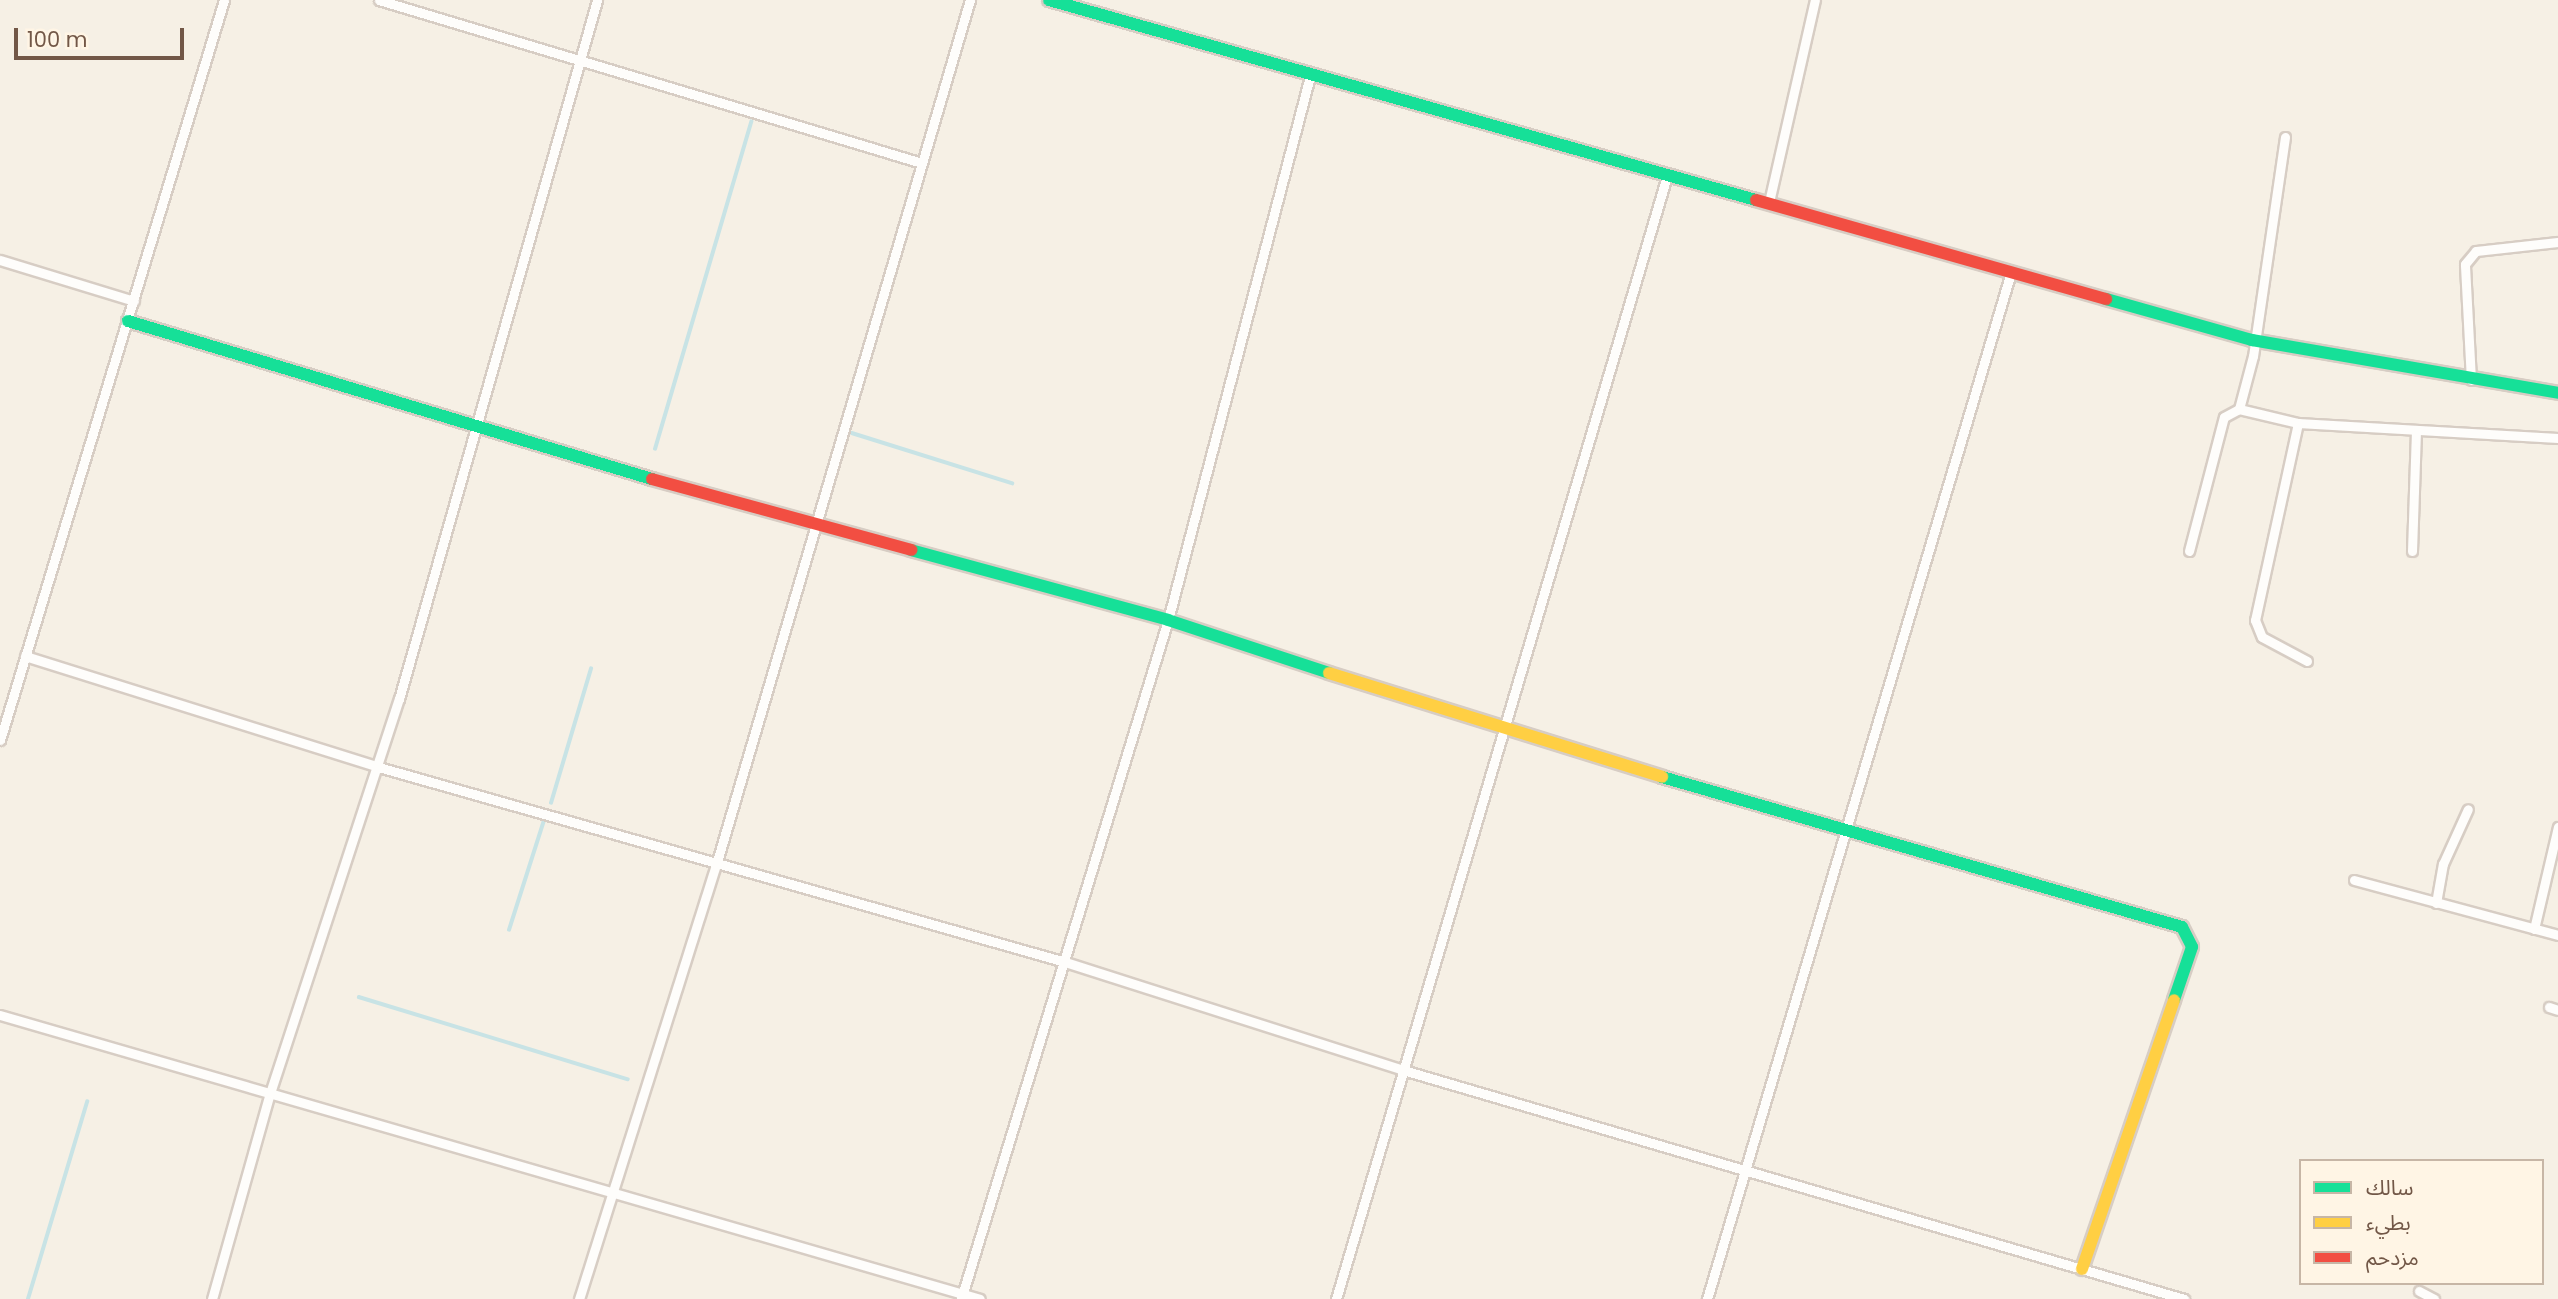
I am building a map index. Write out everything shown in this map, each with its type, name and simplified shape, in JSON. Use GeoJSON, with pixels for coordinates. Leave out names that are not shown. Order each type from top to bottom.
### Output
{"type":"FeatureCollection","features":[{"type":"Feature","properties":{"kind":"street"},"geometry":{"type":"LineString","coordinates":[[0,740],[224,0]]}},
{"type":"Feature","properties":{"kind":"street"},"geometry":{"type":"LineString","coordinates":[[379,0],[580,63],[922,163]]}},
{"type":"Feature","properties":{"kind":"street"},"geometry":{"type":"LineString","coordinates":[[212,1299],[270,1093],[375,766],[597,0]]}},
{"type":"Feature","properties":{"kind":"street"},"geometry":{"type":"LineString","coordinates":[[579,1299],[716,865],[814,523],[970,0]]}},
{"type":"Feature","properties":{"kind":"street"},"geometry":{"type":"LineString","coordinates":[[1049,0],[1666,179],[1769,202],[2252,340],[2558,393]]}},
{"type":"Feature","properties":{"kind":"street"},"geometry":{"type":"LineString","coordinates":[[1769,202],[1815,0]]}},
{"type":"Feature","properties":{"kind":"street"},"geometry":{"type":"LineString","coordinates":[[962,1296],[1168,620],[1310,76]]}},
{"type":"Feature","properties":{"kind":"street"},"geometry":{"type":"LineString","coordinates":[[2239,409],[2285,137]]}},
{"type":"Feature","properties":{"kind":"street"},"geometry":{"type":"LineString","coordinates":[[1336,1299],[1666,179]]}},
{"type":"Feature","properties":{"kind":"street"},"geometry":{"type":"LineString","coordinates":[[2471,380],[2465,264],[2476,251],[2558,242]]}},
{"type":"Feature","properties":{"kind":"street"},"geometry":{"type":"LineString","coordinates":[[0,260],[134,301]]}},
{"type":"Feature","properties":{"kind":"street"},"geometry":{"type":"LineString","coordinates":[[1707,1299],[2011,272]]}},
{"type":"Feature","properties":{"kind":"street"},"geometry":{"type":"LineString","coordinates":[[128,321],[814,523],[1168,620],[1502,731],[1846,827],[2182,927],[2192,938],[2082,1269]]}},
{"type":"Feature","properties":{"kind":"street"},"geometry":{"type":"LineString","coordinates":[[2189,551],[2224,417],[2239,409],[2298,423],[2558,438]]}},
{"type":"Feature","properties":{"kind":"street"},"geometry":{"type":"LineString","coordinates":[[2298,423],[2255,620],[2262,637],[2307,661]]}},
{"type":"Feature","properties":{"kind":"street"},"geometry":{"type":"LineString","coordinates":[[2412,551],[2416,430]]}},
{"type":"Feature","properties":{"kind":"street"},"geometry":{"type":"LineString","coordinates":[[25,656],[375,766],[716,865],[1062,961],[1403,1070],[2184,1299]]}},
{"type":"Feature","properties":{"kind":"street"},"geometry":{"type":"LineString","coordinates":[[2436,903],[2443,864],[2468,809]]}},
{"type":"Feature","properties":{"kind":"street"},"geometry":{"type":"LineString","coordinates":[[2534,929],[2558,827]]}},
{"type":"Feature","properties":{"kind":"street"},"geometry":{"type":"LineString","coordinates":[[2354,880],[2558,936]]}},
{"type":"Feature","properties":{"kind":"street"},"geometry":{"type":"LineString","coordinates":[[0,1015],[611,1196],[980,1299]]}},
{"type":"Feature","properties":{"kind":"street"},"geometry":{"type":"LineString","coordinates":[[2418,1291],[2434,1299]]}},
{"type":"Feature","properties":{"kind":"waterway"},"geometry":{"type":"LineString","coordinates":[[655,449],[751,122]]}},
{"type":"Feature","properties":{"kind":"waterway"},"geometry":{"type":"LineString","coordinates":[[852,433],[1012,483]]}},
{"type":"Feature","properties":{"kind":"waterway"},"geometry":{"type":"LineString","coordinates":[[551,803],[591,669]]}},
{"type":"Feature","properties":{"kind":"waterway"},"geometry":{"type":"LineString","coordinates":[[509,930],[544,820]]}},
{"type":"Feature","properties":{"kind":"waterway"},"geometry":{"type":"LineString","coordinates":[[359,997],[628,1079]]}},
{"type":"Feature","properties":{"kind":"waterway"},"geometry":{"type":"LineString","coordinates":[[28,1299],[87,1102]]}},
{"type":"Feature","properties":{"kind":"traffic: fast"},"geometry":{"type":"LineString","coordinates":[[1049,0],[1756,200]]}},
{"type":"Feature","properties":{"kind":"traffic: fast"},"geometry":{"type":"LineString","coordinates":[[2106,299],[2252,340],[2558,393]]}},
{"type":"Feature","properties":{"kind":"traffic: fast"},"geometry":{"type":"LineString","coordinates":[[128,321],[652,479]]}},
{"type":"Feature","properties":{"kind":"traffic: fast"},"geometry":{"type":"LineString","coordinates":[[911,550],[1168,620],[1329,673]]}},
{"type":"Feature","properties":{"kind":"traffic: fast"},"geometry":{"type":"LineString","coordinates":[[1662,777],[2182,927],[2192,947],[2174,1000]]}},
{"type":"Feature","properties":{"kind":"traffic: slow"},"geometry":{"type":"LineString","coordinates":[[1329,673],[1662,777]]}},
{"type":"Feature","properties":{"kind":"traffic: slow"},"geometry":{"type":"LineString","coordinates":[[2082,1269],[2174,1000]]}},
{"type":"Feature","properties":{"kind":"traffic: jam"},"geometry":{"type":"LineString","coordinates":[[1756,200],[2106,299]]}},
{"type":"Feature","properties":{"kind":"traffic: jam"},"geometry":{"type":"LineString","coordinates":[[652,479],[911,550]]}}]}
